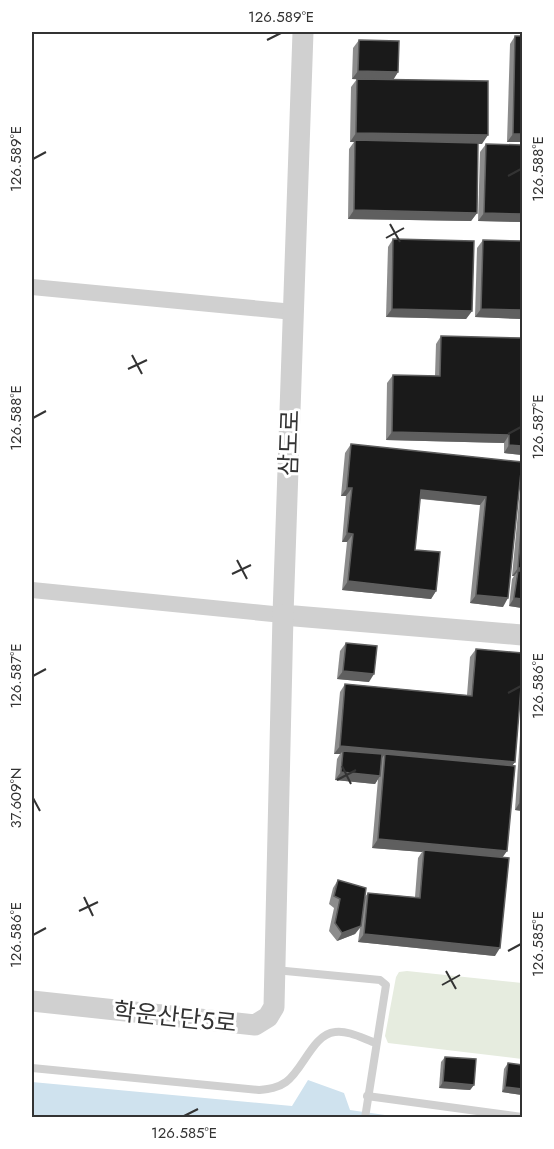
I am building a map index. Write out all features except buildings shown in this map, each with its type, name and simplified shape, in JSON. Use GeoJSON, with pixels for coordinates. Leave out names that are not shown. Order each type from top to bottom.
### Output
{"type":"FeatureCollection","features":[{"type":"Feature","properties":{"kind":"street","name":"삼도로"},"geometry":{"type":"LineString","coordinates":[[275,970],[283,615],[303,32]]}},
{"type":"Feature","properties":{"kind":"street"},"geometry":{"type":"LineString","coordinates":[[32,287],[294,312]]}},
{"type":"Feature","properties":{"kind":"street"},"geometry":{"type":"LineString","coordinates":[[32,590],[283,615],[522,635]]}},
{"type":"Feature","properties":{"kind":"street","name":"학운산단5로"},"geometry":{"type":"LineString","coordinates":[[32,1001],[255,1025],[268,1017],[274,1008],[275,970]]}},
{"type":"Feature","properties":{"kind":"lane"},"geometry":{"type":"LineString","coordinates":[[275,970],[380,980],[386,985],[365,1118]]}},
{"type":"Feature","properties":{"kind":"lane"},"geometry":{"type":"LineString","coordinates":[[32,1068],[259,1090],[273,1088],[286,1082],[322,1037],[334,1032],[348,1033],[376,1043]]}},
{"type":"Feature","properties":{"kind":"lane"},"geometry":{"type":"LineString","coordinates":[[367,1096],[522,1117]]}},
{"type":"Feature","properties":{"kind":"shaded area"},"geometry":{"type":"Polygon","coordinates":[[[399,972],[522,983],[522,1059],[388,1043],[385,1036],[396,977],[399,972]]]}},
{"type":"Feature","properties":{"kind":"water"},"geometry":{"type":"Polygon","coordinates":[[[308,1080],[344,1093],[350,1110],[399,1117],[32,1117],[32,1082],[292,1106],[308,1080]]]}}]}
